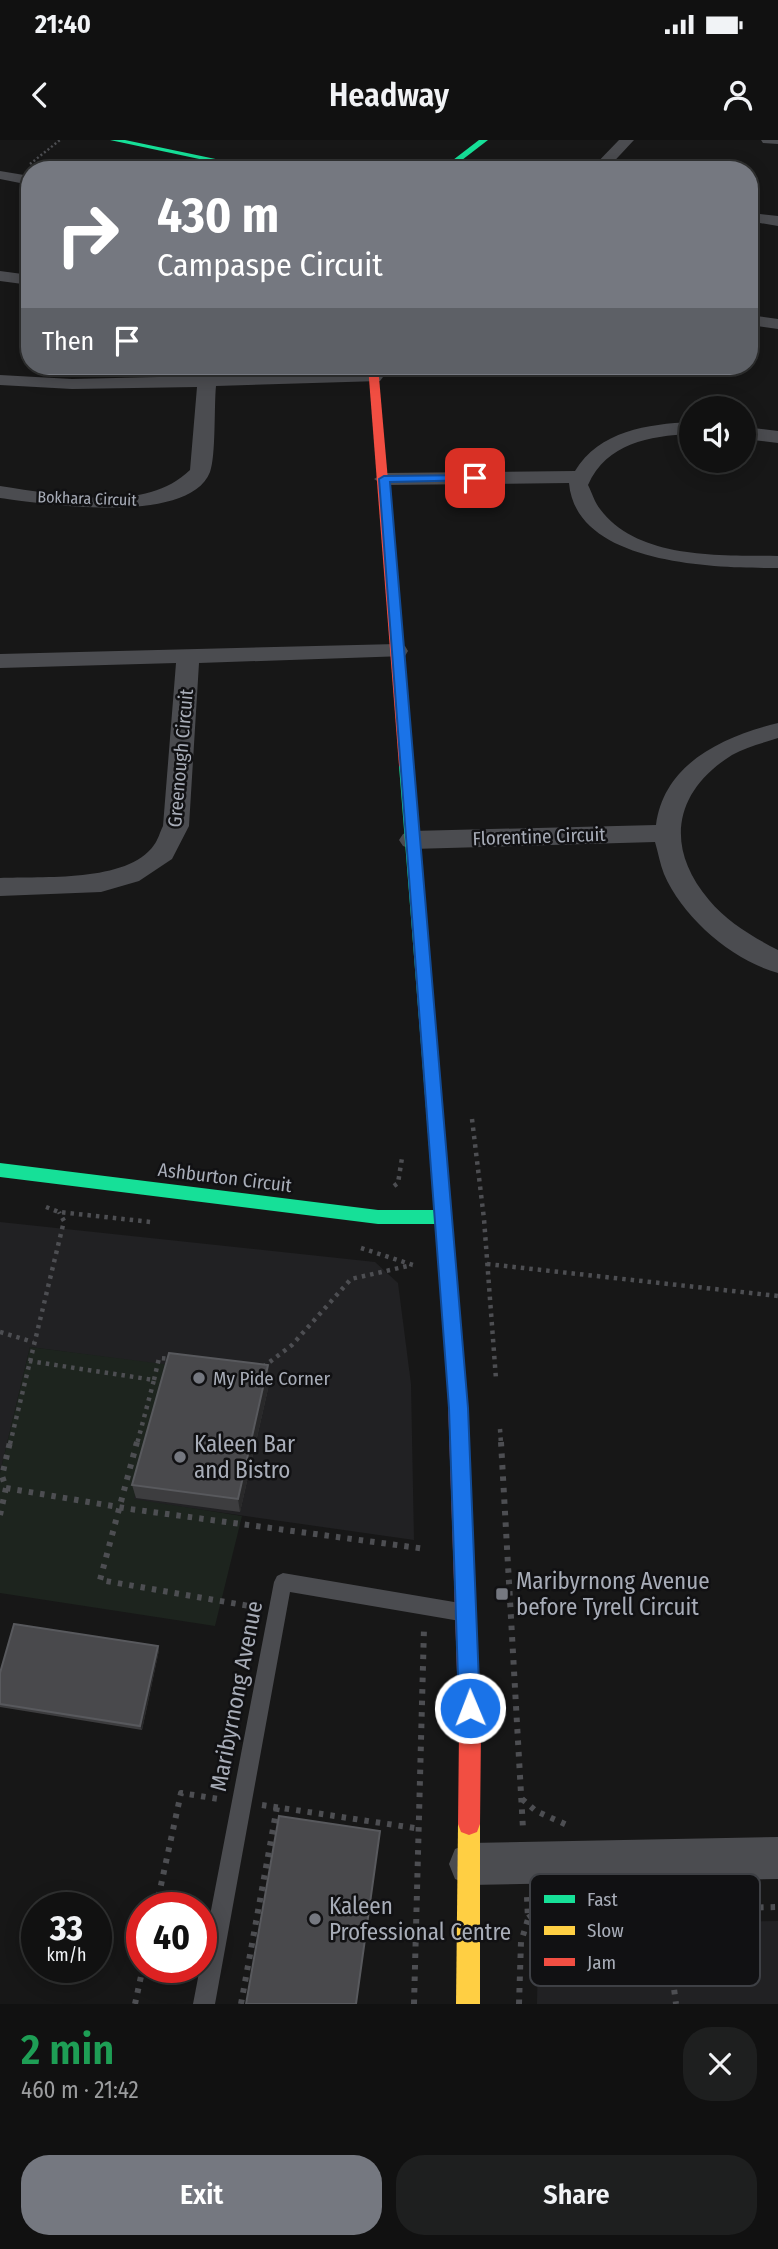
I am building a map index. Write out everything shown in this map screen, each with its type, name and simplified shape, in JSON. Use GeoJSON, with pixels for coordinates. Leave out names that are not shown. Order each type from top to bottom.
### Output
{"type":"FeatureCollection","features":[{"type":"Feature","properties":{"kind":"street"},"geometry":{"type":"LineString","coordinates":[[114,140],[219,161]]}},
{"type":"Feature","properties":{"kind":"street"},"geometry":{"type":"LineString","coordinates":[[456,161],[484,140]]}},
{"type":"Feature","properties":{"kind":"street"},"geometry":{"type":"LineString","coordinates":[[606,161],[627,140]]}},
{"type":"Feature","properties":{"kind":"street"},"geometry":{"type":"LineString","coordinates":[[768,140],[778,141]]}},
{"type":"Feature","properties":{"kind":"street"},"geometry":{"type":"LineString","coordinates":[[0,175],[21,179]]}},
{"type":"Feature","properties":{"kind":"street"},"geometry":{"type":"LineString","coordinates":[[760,219],[778,221]]}},
{"type":"Feature","properties":{"kind":"street"},"geometry":{"type":"LineString","coordinates":[[0,276],[21,279]]}},
{"type":"Feature","properties":{"kind":"street"},"geometry":{"type":"LineString","coordinates":[[758,321],[778,324]]}},
{"type":"Feature","properties":{"kind":"street"},"geometry":{"type":"LineString","coordinates":[[0,380],[72,384],[318,375]]}},
{"type":"Feature","properties":{"kind":"street"},"geometry":{"type":"LineString","coordinates":[[374,375],[448,1260],[464,1511],[468,1613],[468,2004]]}},
{"type":"Feature","properties":{"kind":"street","name":"Bokhara Circuit"},"geometry":{"type":"LineString","coordinates":[[0,492],[107,501],[146,500],[177,492],[192,483],[200,472],[207,381]]}},
{"type":"Feature","properties":{"kind":"street"},"geometry":{"type":"LineString","coordinates":[[679,430],[652,432],[614,444],[596,455],[580,477],[578,485],[588,510],[604,526],[627,540],[657,551],[690,559],[778,562]]}},
{"type":"Feature","properties":{"kind":"street"},"geometry":{"type":"LineString","coordinates":[[756,434],[778,437]]}},
{"type":"Feature","properties":{"kind":"street"},"geometry":{"type":"LineString","coordinates":[[384,479],[580,477]]}},
{"type":"Feature","properties":{"kind":"street"},"geometry":{"type":"LineString","coordinates":[[0,661],[397,651]]}},
{"type":"Feature","properties":{"kind":"street","name":"Greenough Circuit"},"geometry":{"type":"LineString","coordinates":[[0,887],[101,883],[130,875],[163,853],[176,825],[188,656]]}},
{"type":"Feature","properties":{"kind":"street"},"geometry":{"type":"LineString","coordinates":[[778,730],[726,747],[698,766],[674,797],[666,833],[678,878],[700,908],[731,936],[778,963]]}},
{"type":"Feature","properties":{"kind":"street","name":"Florentine Circuit"},"geometry":{"type":"LineString","coordinates":[[412,840],[666,833]]}},
{"type":"Feature","properties":{"kind":"street","name":"Ashburton Circuit"},"geometry":{"type":"LineString","coordinates":[[0,1170],[378,1217],[444,1217]]}},
{"type":"Feature","properties":{"kind":"street"},"geometry":{"type":"LineString","coordinates":[[470,1864],[778,1857]]}},
{"type":"Feature","properties":{"kind":"lane","name":"Maribyrnong Avenue"},"geometry":{"type":"LineString","coordinates":[[204,2004],[283,1582],[468,1613]]}},
{"type":"Feature","properties":{"kind":"path"},"geometry":{"type":"LineString","coordinates":[[389,1191],[398,1183],[403,1155]]}},
{"type":"Feature","properties":{"kind":"path"},"geometry":{"type":"LineString","coordinates":[[0,1515],[6,1488],[1,1476],[64,1221],[59,1212]]}},
{"type":"Feature","properties":{"kind":"path"},"geometry":{"type":"LineString","coordinates":[[448,1260],[778,1296]]}},
{"type":"Feature","properties":{"kind":"path"},"geometry":{"type":"LineString","coordinates":[[249,1367],[262,1368],[292,1345],[351,1279],[413,1265]]}},
{"type":"Feature","properties":{"kind":"path"},"geometry":{"type":"LineString","coordinates":[[0,1332],[33,1342]]}},
{"type":"Feature","properties":{"kind":"path"},"geometry":{"type":"LineString","coordinates":[[185,1361],[159,1358],[100,1580],[277,1611]]}},
{"type":"Feature","properties":{"kind":"path"},"geometry":{"type":"LineString","coordinates":[[29,1361],[154,1380]]}},
{"type":"Feature","properties":{"kind":"path"},"geometry":{"type":"LineString","coordinates":[[6,1488],[426,1550]]}},
{"type":"Feature","properties":{"kind":"path"},"geometry":{"type":"LineString","coordinates":[[464,1511],[505,1511]]}},
{"type":"Feature","properties":{"kind":"path"},"geometry":{"type":"LineString","coordinates":[[414,2004],[426,1537]]}},
{"type":"Feature","properties":{"kind":"path"},"geometry":{"type":"LineString","coordinates":[[241,2004],[277,1807]]}},
{"type":"Feature","properties":{"kind":"path"},"geometry":{"type":"LineString","coordinates":[[760,1907],[778,1907]]}},
{"type":"Feature","properties":{"kind":"path"},"geometry":{"type":"LineString","coordinates":[[135,2004],[140,1983]]}},
{"type":"Feature","properties":{"kind":"path"},"geometry":{"type":"LineString","coordinates":[[674,1986],[676,2004]]}},
{"type":"Feature","properties":{"kind":"shaded area"},"geometry":{"type":"Polygon","coordinates":[[[0,1222],[375,1262],[398,1283],[411,1384],[414,1540],[133,1500],[171,1366],[30,1347],[0,1473],[0,1222]]]}},
{"type":"Feature","properties":{"kind":"shaded area"},"geometry":{"type":"Polygon","coordinates":[[[30,1347],[171,1365],[134,1499],[242,1516],[215,1626],[0,1593],[0,1473],[30,1347]]]}},
{"type":"Feature","properties":{"kind":"shaded area"},"geometry":{"type":"Polygon","coordinates":[[[760,1921],[778,1921],[778,2004],[537,2004],[537,1986],[760,1986],[760,1921]]]}},
{"type":"Feature","properties":{"kind":"building"},"geometry":{"type":"Polygon","coordinates":[[[169,1353],[268,1365],[238,1499],[132,1485],[169,1353]]]}},
{"type":"Feature","properties":{"kind":"building"},"geometry":{"type":"Polygon","coordinates":[[[14,1624],[158,1646],[140,1726],[0,1704],[0,1673],[14,1624]]]}},
{"type":"Feature","properties":{"kind":"building","name":"Kaleen Professional Centre"},"geometry":{"type":"Polygon","coordinates":[[[279,1816],[380,1831],[356,2004],[246,2004],[279,1816]]]}},
{"type":"Feature","properties":{"kind":"traffic: fast"},"geometry":{"type":"LineString","coordinates":[[114,140],[219,161]]}},
{"type":"Feature","properties":{"kind":"traffic: fast"},"geometry":{"type":"LineString","coordinates":[[456,161],[484,140]]}},
{"type":"Feature","properties":{"kind":"traffic: fast"},"geometry":{"type":"LineString","coordinates":[[406,766],[456,1370]]}},
{"type":"Feature","properties":{"kind":"traffic: fast"},"geometry":{"type":"LineString","coordinates":[[0,1170],[378,1217],[444,1217]]}},
{"type":"Feature","properties":{"kind":"traffic: slow"},"geometry":{"type":"LineString","coordinates":[[468,2004],[469,1824]]}},
{"type":"Feature","properties":{"kind":"traffic: jam"},"geometry":{"type":"LineString","coordinates":[[374,375],[406,766]]}},
{"type":"Feature","properties":{"kind":"traffic: jam"},"geometry":{"type":"LineString","coordinates":[[456,1370],[470,1732],[469,1824]]}},
{"type":"Feature","properties":{"kind":"place","name":"My Pide Corner"},"geometry":{"type":"Point","coordinates":[199,1378]}},
{"type":"Feature","properties":{"kind":"place","name":"Kaleen Bar and Bistro"},"geometry":{"type":"Point","coordinates":[180,1457]}},
{"type":"Feature","properties":{"kind":"place","name":"Maribyrnong Avenue before Tyrell Circuit"},"geometry":{"type":"Point","coordinates":[502,1594]}},
{"type":"Feature","properties":{"kind":"place","name":"Kaleen Professional Centre"},"geometry":{"type":"Point","coordinates":[315,1919]}},
{"type":"Feature","properties":{"kind":"route"},"geometry":{"type":"LineString","coordinates":[[470,1708],[459,1408],[384,479],[475,478]]}}]}
